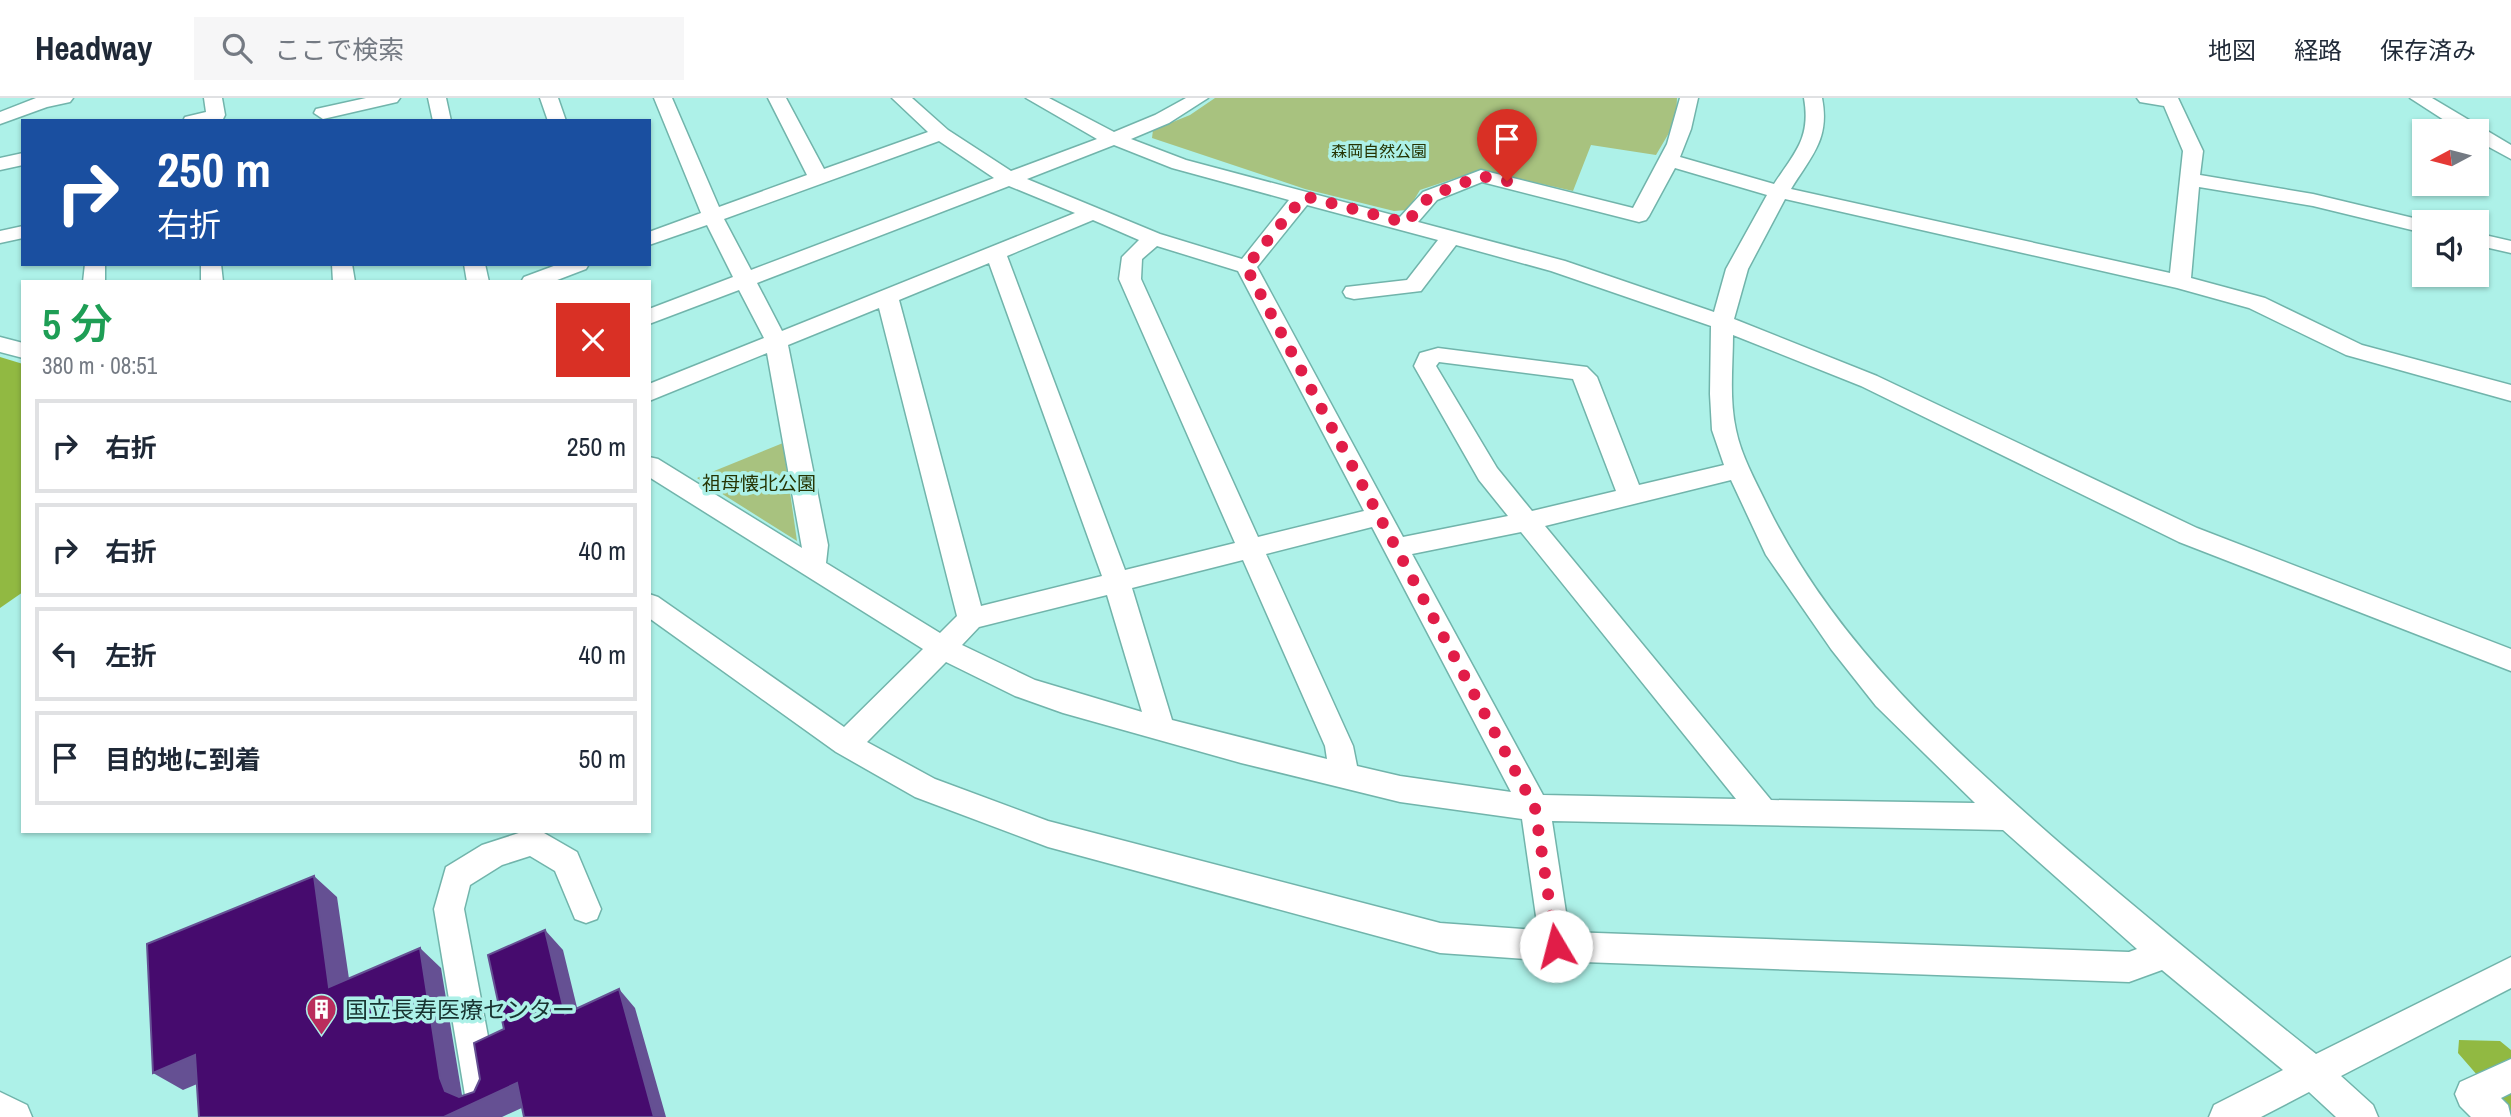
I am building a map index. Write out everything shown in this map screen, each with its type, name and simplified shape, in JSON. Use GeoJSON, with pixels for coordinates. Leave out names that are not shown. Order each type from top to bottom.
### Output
{"type":"FeatureCollection","features":[{"type":"Feature","properties":{"kind":"street"},"geometry":{"type":"LineString","coordinates":[[0,118],[43,100],[64,98]]}},
{"type":"Feature","properties":{"kind":"street"},"geometry":{"type":"LineString","coordinates":[[200,119],[216,115],[213,98]]}},
{"type":"Feature","properties":{"kind":"street"},"geometry":{"type":"LineString","coordinates":[[323,111],[391,98]]}},
{"type":"Feature","properties":{"kind":"street"},"geometry":{"type":"LineString","coordinates":[[437,98],[442,119]]}},
{"type":"Feature","properties":{"kind":"street"},"geometry":{"type":"LineString","coordinates":[[549,98],[556,119]]}},
{"type":"Feature","properties":{"kind":"street"},"geometry":{"type":"LineString","coordinates":[[663,98],[713,217],[776,341],[815,545],[813,566]]}},
{"type":"Feature","properties":{"kind":"street"},"geometry":{"type":"LineString","coordinates":[[777,98],[819,179]]}},
{"type":"Feature","properties":{"kind":"street"},"geometry":{"type":"LineString","coordinates":[[901,98],[941,134],[1008,178],[1153,238],[1246,267],[1535,808],[1556,946]]}},
{"type":"Feature","properties":{"kind":"street"},"geometry":{"type":"LineString","coordinates":[[1035,98],[1113,139],[1179,164],[1406,223],[1570,270],[1722,323],[1870,381],[2188,535],[2511,660]]}},
{"type":"Feature","properties":{"kind":"street"},"geometry":{"type":"LineString","coordinates":[[651,316],[1113,139],[1162,119],[1198,98]]}},
{"type":"Feature","properties":{"kind":"street"},"geometry":{"type":"LineString","coordinates":[[1406,223],[1430,196],[1481,176],[1639,216],[1669,160],[1686,118],[1689,98]]}},
{"type":"Feature","properties":{"kind":"street"},"geometry":{"type":"LineString","coordinates":[[1813,98],[1816,131],[1737,269],[1722,323],[1721,394],[1724,430],[1738,470],[1776,548],[1840,641],[1886,698],[2009,817],[2166,954],[2313,1073],[2361,1117]]}},
{"type":"Feature","properties":{"kind":"street"},"geometry":{"type":"LineString","coordinates":[[2146,98],[2171,102],[2193,151],[2179,282]]}},
{"type":"Feature","properties":{"kind":"street"},"geometry":{"type":"LineString","coordinates":[[2419,98],[2511,153]]}},
{"type":"Feature","properties":{"kind":"street"},"geometry":{"type":"LineString","coordinates":[[651,238],[941,134]]}},
{"type":"Feature","properties":{"kind":"street"},"geometry":{"type":"LineString","coordinates":[[0,164],[21,159]]}},
{"type":"Feature","properties":{"kind":"street"},"geometry":{"type":"LineString","coordinates":[[1669,160],[1779,192],[1891,215],[2179,282],[2280,312],[2354,350],[2511,393]]}},
{"type":"Feature","properties":{"kind":"street"},"geometry":{"type":"LineString","coordinates":[[2189,179],[2313,200],[2412,223]]}},
{"type":"Feature","properties":{"kind":"street"},"geometry":{"type":"LineString","coordinates":[[1246,267],[1304,196]]}},
{"type":"Feature","properties":{"kind":"street"},"geometry":{"type":"LineString","coordinates":[[651,392],[1091,214]]}},
{"type":"Feature","properties":{"kind":"street"},"geometry":{"type":"LineString","coordinates":[[0,237],[21,232]]}},
{"type":"Feature","properties":{"kind":"street"},"geometry":{"type":"LineString","coordinates":[[1354,292],[1413,286],[1452,236]]}},
{"type":"Feature","properties":{"kind":"street"},"geometry":{"type":"LineString","coordinates":[[1153,238],[1132,257],[1130,279],[1339,746],[1344,776]]}},
{"type":"Feature","properties":{"kind":"street"},"geometry":{"type":"LineString","coordinates":[[2489,242],[2511,247]]}},
{"type":"Feature","properties":{"kind":"street"},"geometry":{"type":"LineString","coordinates":[[995,252],[1117,583],[1160,727]]}},
{"type":"Feature","properties":{"kind":"street"},"geometry":{"type":"LineString","coordinates":[[536,280],[574,266]]}},
{"type":"Feature","properties":{"kind":"street"},"geometry":{"type":"LineString","coordinates":[[887,295],[971,619]]}},
{"type":"Feature","properties":{"kind":"street"},"geometry":{"type":"LineString","coordinates":[[0,344],[21,350]]}},
{"type":"Feature","properties":{"kind":"street"},"geometry":{"type":"LineString","coordinates":[[1631,496],[1586,377],[1579,372],[1438,355],[1428,358],[1425,366],[1488,474],[1762,810]]}},
{"type":"Feature","properties":{"kind":"street"},"geometry":{"type":"LineString","coordinates":[[651,466],[941,647],[1025,688],[1073,705],[1241,751],[1399,789],[1535,808],[1762,810],[2009,817]]}},
{"type":"Feature","properties":{"kind":"street"},"geometry":{"type":"LineString","coordinates":[[1396,548],[1526,522],[1738,470]]}},
{"type":"Feature","properties":{"kind":"street"},"geometry":{"type":"LineString","coordinates":[[846,744],[971,619],[1380,516]]}},
{"type":"Feature","properties":{"kind":"street"},"geometry":{"type":"LineString","coordinates":[[651,605],[846,744],[925,788],[1048,834],[1440,938],[1556,946],[2129,967],[2166,954]]}},
{"type":"Feature","properties":{"kind":"street"},"geometry":{"type":"LineString","coordinates":[[482,1095],[449,909],[457,877],[493,854],[533,842],[566,862],[586,909]]}},
{"type":"Feature","properties":{"kind":"street"},"geometry":{"type":"LineString","coordinates":[[2226,1117],[2511,972]]}},
{"type":"Feature","properties":{"kind":"street"},"geometry":{"type":"LineString","coordinates":[[2496,1117],[2472,1094],[2511,1076]]}},
{"type":"Feature","properties":{"kind":"street"},"geometry":{"type":"LineString","coordinates":[[0,1109],[15,1117]]}},
{"type":"Feature","properties":{"kind":"green space","name":"森岡自然公園"},"geometry":{"type":"Polygon","coordinates":[[[1215,98],[1677,98],[1676,121],[1656,155],[1591,145],[1573,191],[1480,170],[1420,190],[1408,210],[1394,211],[1305,189],[1152,138],[1153,130],[1190,115],[1215,98]]]}},
{"type":"Feature","properties":{"kind":"green space"},"geometry":{"type":"Polygon","coordinates":[[[0,357],[21,363],[21,593],[0,608],[0,357]]]}},
{"type":"Feature","properties":{"kind":"green space","name":"祖母懐北公園"},"geometry":{"type":"Polygon","coordinates":[[[783,443],[797,541],[697,478],[783,443]]]}},
{"type":"Feature","properties":{"kind":"green space"},"geometry":{"type":"Polygon","coordinates":[[[2459,1040],[2500,1041],[2511,1050],[2511,1114],[2458,1053],[2459,1040]]]}},
{"type":"Feature","properties":{"kind":"building"},"geometry":{"type":"Polygon","coordinates":[[[314,876],[329,987],[420,948],[440,1078],[445,1091],[459,1097],[474,1092],[480,1079],[474,1043],[504,1029],[488,955],[545,930],[565,1014],[619,989],[654,1117],[524,1117],[517,1083],[444,1117],[199,1117],[195,1055],[153,1073],[147,944],[314,876]]]}},
{"type":"Feature","properties":{"kind":"place","name":"国立長寿医療センター"},"geometry":{"type":"Point","coordinates":[322,1036]}},
{"type":"Feature","properties":{"kind":"route"},"geometry":{"type":"LineString","coordinates":[[1507,181],[1481,176],[1430,196],[1406,223],[1304,196],[1246,267],[1535,808],[1556,946]]}}]}
